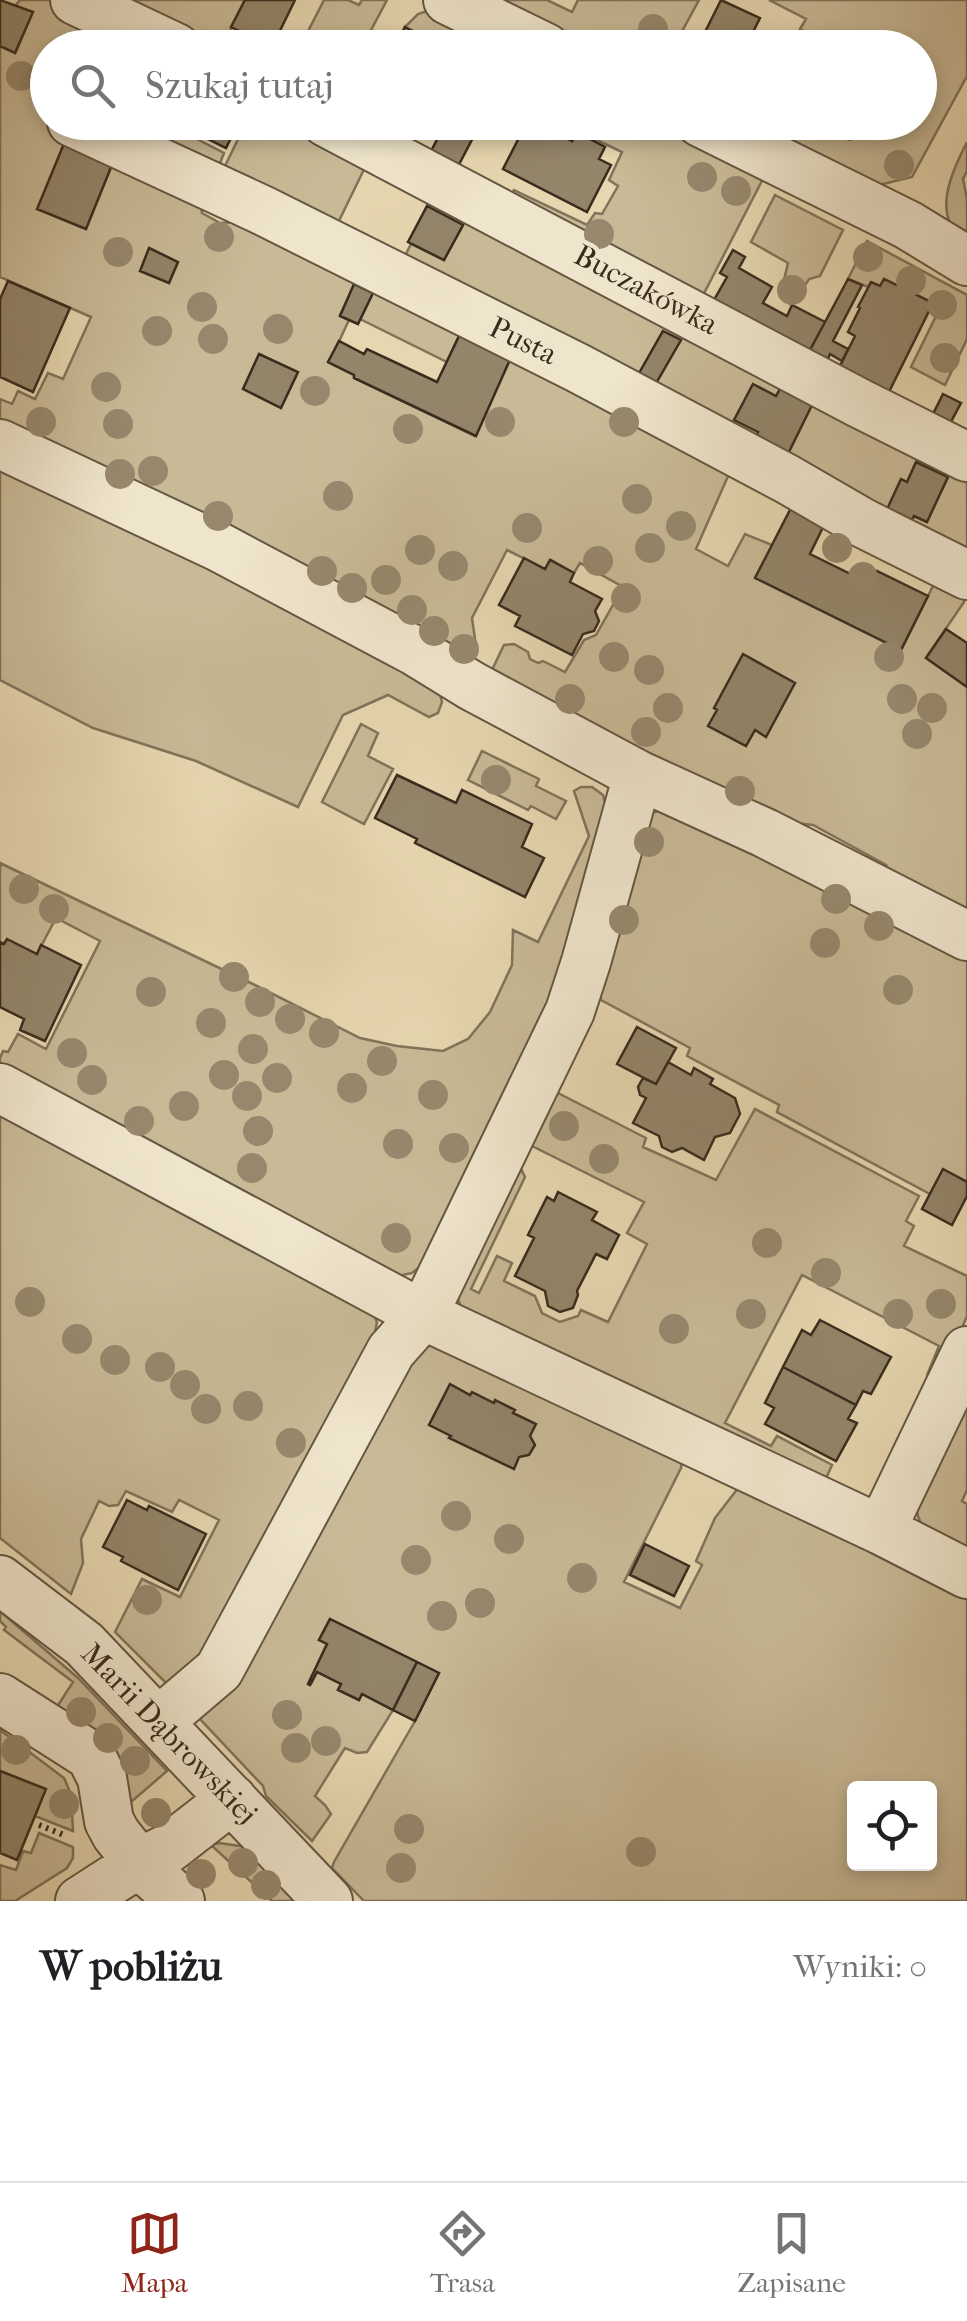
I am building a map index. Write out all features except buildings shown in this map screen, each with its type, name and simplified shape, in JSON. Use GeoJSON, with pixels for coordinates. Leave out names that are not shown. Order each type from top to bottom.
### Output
{"type":"FeatureCollection","features":[{"type":"Feature","properties":{"kind":"street"},"geometry":{"type":"LineString","coordinates":[[76,0],[138,30]]}},
{"type":"Feature","properties":{"kind":"street"},"geometry":{"type":"LineString","coordinates":[[448,0],[509,30]]}},
{"type":"Feature","properties":{"kind":"street","name":"Pusta"},"geometry":{"type":"LineString","coordinates":[[111,140],[262,210],[578,368],[967,575]]}},
{"type":"Feature","properties":{"kind":"street","name":"Buczakówka"},"geometry":{"type":"LineString","coordinates":[[361,140],[967,457]]}},
{"type":"Feature","properties":{"kind":"street"},"geometry":{"type":"LineString","coordinates":[[736,140],[908,226],[967,261]]}},
{"type":"Feature","properties":{"kind":"street"},"geometry":{"type":"LineString","coordinates":[[0,444],[219,547],[638,775],[967,936]]}},
{"type":"Feature","properties":{"kind":"street"},"geometry":{"type":"LineString","coordinates":[[158,1722],[219,1670],[391,1351],[424,1315],[570,1011],[638,775]]}},
{"type":"Feature","properties":{"kind":"street"},"geometry":{"type":"LineString","coordinates":[[0,1088],[424,1315],[967,1574]]}},
{"type":"Feature","properties":{"kind":"street"},"geometry":{"type":"LineString","coordinates":[[881,1530],[967,1351]]}},
{"type":"Feature","properties":{"kind":"street","name":"Marii Dąbrowskiej"},"geometry":{"type":"LineString","coordinates":[[0,1580],[84,1644],[328,1901]]}},
{"type":"Feature","properties":{"kind":"street"},"geometry":{"type":"LineString","coordinates":[[0,1698],[91,1756],[102,1778],[112,1826],[138,1863],[180,1901]]}},
{"type":"Feature","properties":{"kind":"street"},"geometry":{"type":"LineString","coordinates":[[80,1901],[180,1840],[232,1799]]}},
{"type":"Feature","properties":{"kind":"shaded area"},"geometry":{"type":"Polygon","coordinates":[[[20,0],[53,0],[95,19],[90,30],[30,30],[30,140],[90,140],[199,191],[202,213],[220,223],[258,221],[465,323],[447,362],[360,319],[372,293],[355,284],[340,315],[349,320],[329,363],[475,436],[512,355],[732,467],[696,549],[728,566],[745,534],[772,545],[901,650],[939,574],[963,592],[964,602],[926,658],[967,687],[967,926],[902,892],[886,865],[813,825],[795,823],[741,804],[491,672],[504,645],[514,644],[528,652],[530,659],[565,672],[584,640],[596,635],[623,587],[580,563],[574,573],[551,560],[545,569],[507,550],[472,618],[477,653],[472,663],[0,430],[0,399],[12,404],[18,391],[35,399],[48,373],[63,379],[91,317],[0,277],[0,46],[16,52],[32,12],[15,6],[20,0]]]}},
{"type":"Feature","properties":{"kind":"shaded area"},"geometry":{"type":"Polygon","coordinates":[[[101,0],[245,0],[231,30],[161,30],[101,0]]]}},
{"type":"Feature","properties":{"kind":"shaded area"},"geometry":{"type":"Polygon","coordinates":[[[324,0],[348,0],[359,5],[362,0],[387,0],[371,30],[309,30],[324,0]]]}},
{"type":"Feature","properties":{"kind":"shaded area"},"geometry":{"type":"Polygon","coordinates":[[[473,0],[547,0],[572,12],[578,0],[699,0],[683,30],[536,30],[473,0]]]}},
{"type":"Feature","properties":{"kind":"shaded area"},"geometry":{"type":"Polygon","coordinates":[[[769,0],[967,0],[967,76],[937,131],[937,30],[802,30],[806,19],[769,0]]]}},
{"type":"Feature","properties":{"kind":"shaded area"},"geometry":{"type":"Polygon","coordinates":[[[427,11],[443,15],[474,30],[405,27],[427,11]]]}},
{"type":"Feature","properties":{"kind":"shaded area"},"geometry":{"type":"Polygon","coordinates":[[[158,140],[199,140],[224,153],[218,168],[223,170],[238,140],[334,140],[369,159],[338,223],[405,256],[411,244],[444,260],[463,225],[427,206],[435,192],[967,468],[967,563],[155,147],[158,140]]]}},
{"type":"Feature","properties":{"kind":"shaded area"},"geometry":{"type":"Polygon","coordinates":[[[597,140],[701,140],[766,173],[698,305],[509,198],[514,190],[587,225],[595,213],[602,214],[618,186],[609,180],[622,152],[597,140]]]}},
{"type":"Feature","properties":{"kind":"shaded area"},"geometry":{"type":"Polygon","coordinates":[[[775,140],[932,140],[912,177],[867,188],[775,140]]]}},
{"type":"Feature","properties":{"kind":"shaded area"},"geometry":{"type":"Polygon","coordinates":[[[967,142],[967,171],[963,179],[967,242],[955,232],[946,208],[950,180],[967,142]]]}},
{"type":"Feature","properties":{"kind":"shaded area"},"geometry":{"type":"Polygon","coordinates":[[[775,195],[843,230],[820,276],[809,279],[792,305],[780,297],[788,263],[751,242],[775,195]]]}},
{"type":"Feature","properties":{"kind":"shaded area"},"geometry":{"type":"Polygon","coordinates":[[[867,241],[967,295],[967,339],[945,385],[911,367],[938,312],[933,303],[885,279],[880,286],[871,282],[868,287],[848,279],[867,241]]]}},
{"type":"Feature","properties":{"kind":"shaded area"},"geometry":{"type":"Polygon","coordinates":[[[0,457],[437,683],[442,702],[438,713],[429,717],[388,695],[343,715],[298,807],[196,761],[93,728],[0,680],[0,457]]]}},
{"type":"Feature","properties":{"kind":"shaded area"},"geometry":{"type":"Polygon","coordinates":[[[361,724],[378,733],[368,756],[393,769],[364,824],[322,802],[361,724]]]}},
{"type":"Feature","properties":{"kind":"shaded area"},"geometry":{"type":"Polygon","coordinates":[[[482,751],[539,779],[536,786],[566,801],[556,819],[531,806],[528,810],[468,780],[482,751]]]}},
{"type":"Feature","properties":{"kind":"shaded area"},"geometry":{"type":"Polygon","coordinates":[[[592,787],[603,795],[608,813],[556,999],[426,1262],[412,1273],[398,1276],[0,1068],[3,1051],[8,1052],[18,1034],[46,1049],[100,941],[56,918],[37,954],[0,942],[0,863],[360,1038],[443,1051],[468,1039],[490,1012],[512,965],[513,930],[538,942],[589,836],[574,791],[592,787]]]}},
{"type":"Feature","properties":{"kind":"shaded area"},"geometry":{"type":"Polygon","coordinates":[[[663,809],[967,951],[967,1182],[943,1170],[930,1194],[777,1112],[779,1105],[687,1056],[690,1048],[601,1000],[599,984],[647,815],[663,809]]]}},
{"type":"Feature","properties":{"kind":"shaded area"},"geometry":{"type":"Polygon","coordinates":[[[556,1092],[646,1138],[643,1147],[716,1180],[755,1109],[919,1196],[906,1221],[914,1226],[904,1246],[967,1276],[967,1316],[942,1366],[928,1373],[939,1346],[802,1275],[725,1423],[771,1446],[777,1436],[832,1465],[824,1483],[860,1501],[875,1497],[867,1506],[463,1313],[456,1293],[520,1167],[525,1177],[471,1289],[479,1293],[497,1256],[512,1263],[504,1281],[535,1296],[542,1313],[560,1322],[578,1316],[581,1310],[608,1322],[647,1244],[627,1233],[644,1202],[530,1145],[556,1092]]]}},
{"type":"Feature","properties":{"kind":"shaded area"},"geometry":{"type":"Polygon","coordinates":[[[0,1097],[370,1307],[377,1322],[370,1359],[228,1631],[172,1689],[115,1632],[142,1579],[180,1597],[219,1520],[179,1500],[172,1512],[126,1491],[118,1505],[99,1501],[81,1539],[83,1563],[71,1594],[0,1538],[0,1097]]]}},
{"type":"Feature","properties":{"kind":"shaded area"},"geometry":{"type":"Polygon","coordinates":[[[439,1343],[683,1454],[681,1468],[624,1582],[680,1608],[702,1565],[696,1561],[715,1518],[742,1483],[967,1587],[967,1901],[364,1901],[332,1868],[439,1673],[330,1619],[319,1640],[327,1644],[309,1684],[317,1672],[341,1684],[338,1690],[359,1700],[362,1694],[393,1710],[367,1752],[345,1748],[315,1796],[331,1814],[312,1841],[266,1796],[263,1786],[200,1719],[201,1711],[332,1487],[421,1347],[439,1343]]]}},
{"type":"Feature","properties":{"kind":"shaded area"},"geometry":{"type":"Polygon","coordinates":[[[959,1405],[967,1409],[967,1490],[962,1501],[967,1504],[967,1561],[928,1535],[916,1508],[959,1405]]]}},
{"type":"Feature","properties":{"kind":"shaded area"},"geometry":{"type":"Polygon","coordinates":[[[0,1611],[78,1678],[167,1771],[124,1808],[55,1710],[73,1682],[4,1630],[0,1611]]]}},
{"type":"Feature","properties":{"kind":"shaded area"},"geometry":{"type":"Polygon","coordinates":[[[0,1730],[64,1778],[71,1794],[73,1831],[35,1816],[45,1789],[0,1771],[0,1730]]]}},
{"type":"Feature","properties":{"kind":"shaded area"},"geometry":{"type":"Polygon","coordinates":[[[39,1833],[73,1847],[73,1858],[67,1868],[15,1901],[0,1901],[0,1865],[16,1870],[23,1851],[31,1853],[39,1833]]]}},
{"type":"Feature","properties":{"kind":"shaded area"},"geometry":{"type":"Polygon","coordinates":[[[211,1845],[247,1847],[298,1901],[272,1901],[211,1845]]]}}]}
